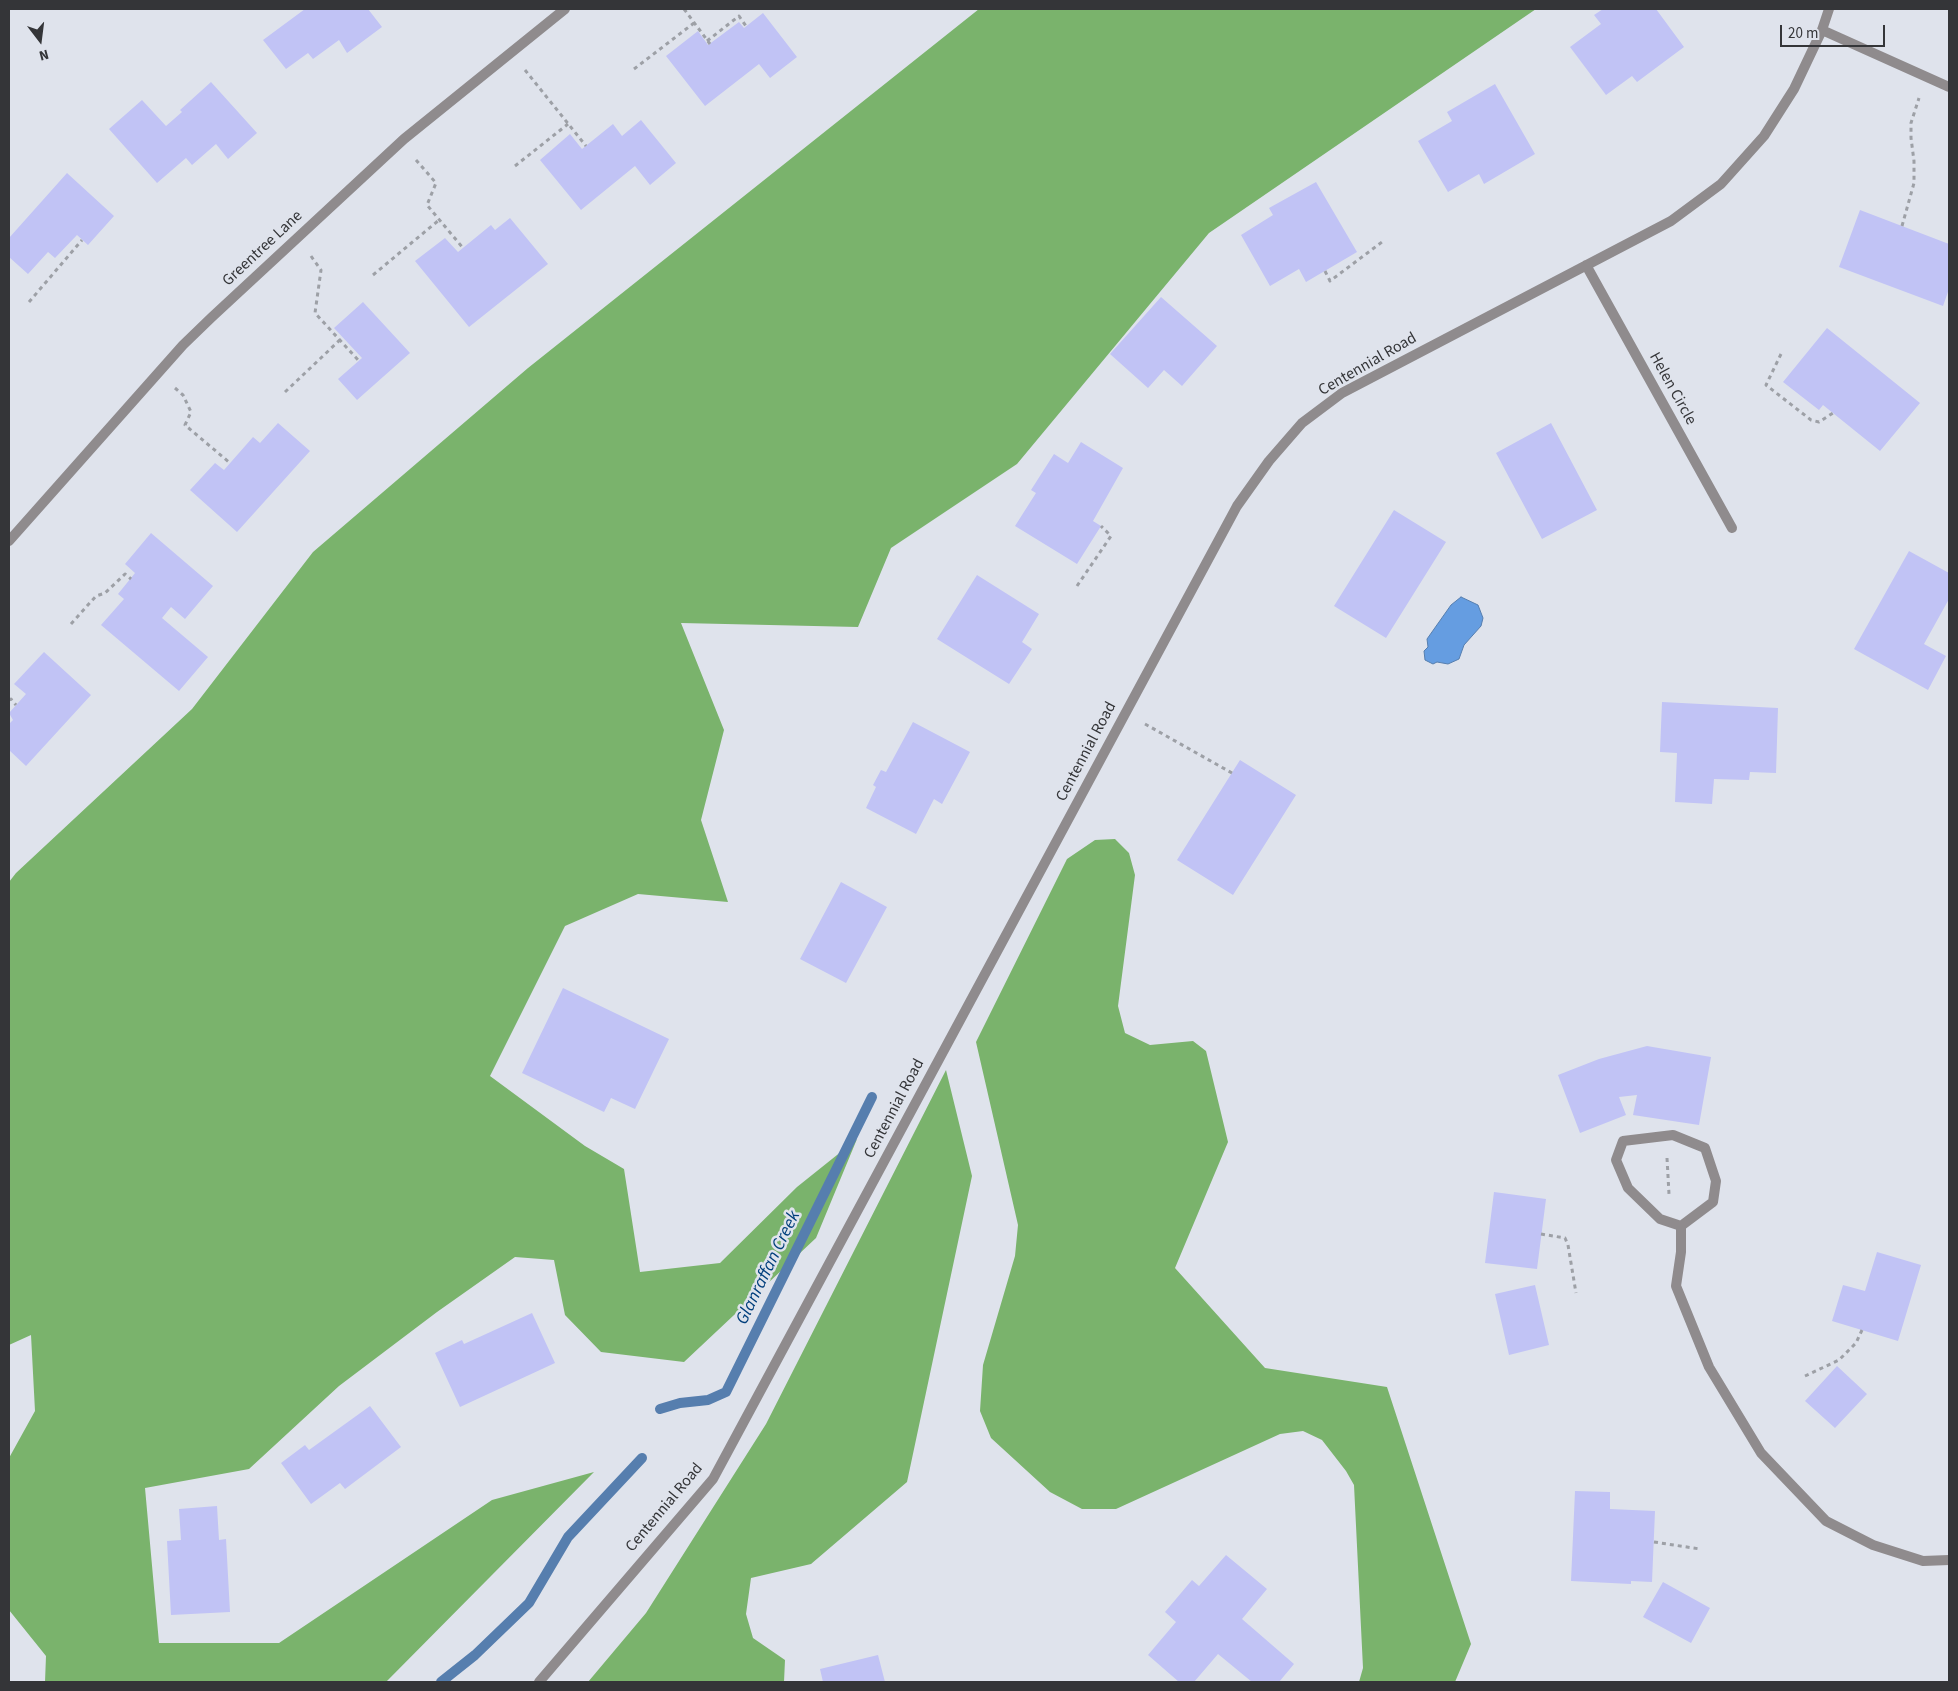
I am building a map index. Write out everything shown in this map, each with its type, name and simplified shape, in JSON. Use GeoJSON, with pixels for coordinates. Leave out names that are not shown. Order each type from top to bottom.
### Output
{"type":"FeatureCollection","features":[{"type":"Feature","properties":{"kind":"street","name":"Greentree Lane"},"geometry":{"type":"LineString","coordinates":[[9,541],[183,345],[401,142],[565,9]]}},
{"type":"Feature","properties":{"kind":"street","name":"Centennial Road"},"geometry":{"type":"LineString","coordinates":[[539,1682],[713,1479],[1237,506],[1269,461],[1302,423],[1342,393],[1670,221],[1721,184],[1764,136],[1794,89],[1822,30],[1829,9]]}},
{"type":"Feature","properties":{"kind":"street"},"geometry":{"type":"LineString","coordinates":[[1822,30],[1949,87]]}},
{"type":"Feature","properties":{"kind":"street","name":"Helen Circle"},"geometry":{"type":"LineString","coordinates":[[1586,265],[1732,528]]}},
{"type":"Feature","properties":{"kind":"street"},"geometry":{"type":"LineString","coordinates":[[1673,1135],[1705,1148],[1716,1181],[1713,1202],[1681,1226],[1660,1219],[1628,1188],[1616,1160],[1623,1142],[1673,1135]]}},
{"type":"Feature","properties":{"kind":"street"},"geometry":{"type":"LineString","coordinates":[[1681,1226],[1681,1252],[1676,1286],[1709,1366],[1761,1453],[1826,1522],[1873,1545],[1923,1561],[1949,1560]]}},
{"type":"Feature","properties":{"kind":"path"},"geometry":{"type":"LineString","coordinates":[[684,9],[708,42],[739,16],[746,26]]}},
{"type":"Feature","properties":{"kind":"path"},"geometry":{"type":"LineString","coordinates":[[634,69],[694,23]]}},
{"type":"Feature","properties":{"kind":"path"},"geometry":{"type":"LineString","coordinates":[[511,52],[586,146]]}},
{"type":"Feature","properties":{"kind":"path"},"geometry":{"type":"LineString","coordinates":[[1902,226],[1914,183],[1912,123],[1917,101],[1931,79]]}},
{"type":"Feature","properties":{"kind":"path"},"geometry":{"type":"LineString","coordinates":[[515,166],[568,124]]}},
{"type":"Feature","properties":{"kind":"path"},"geometry":{"type":"LineString","coordinates":[[401,142],[436,183],[428,205],[463,248]]}},
{"type":"Feature","properties":{"kind":"path"},"geometry":{"type":"LineString","coordinates":[[373,274],[439,220]]}},
{"type":"Feature","properties":{"kind":"path"},"geometry":{"type":"LineString","coordinates":[[296,238],[321,270],[315,313],[341,339],[359,361]]}},
{"type":"Feature","properties":{"kind":"path"},"geometry":{"type":"LineString","coordinates":[[29,302],[82,240]]}},
{"type":"Feature","properties":{"kind":"path"},"geometry":{"type":"LineString","coordinates":[[1325,272],[1330,281],[1382,242]]}},
{"type":"Feature","properties":{"kind":"path"},"geometry":{"type":"LineString","coordinates":[[285,392],[341,339]]}},
{"type":"Feature","properties":{"kind":"path"},"geometry":{"type":"LineString","coordinates":[[1781,354],[1766,384],[1811,420],[1820,422],[1834,413]]}},
{"type":"Feature","properties":{"kind":"path"},"geometry":{"type":"LineString","coordinates":[[159,372],[183,395],[191,412],[185,425],[230,464]]}},
{"type":"Feature","properties":{"kind":"path"},"geometry":{"type":"LineString","coordinates":[[1077,586],[1111,536],[1101,526]]}},
{"type":"Feature","properties":{"kind":"path"},"geometry":{"type":"LineString","coordinates":[[71,624],[96,596],[105,593],[126,574],[131,579]]}},
{"type":"Feature","properties":{"kind":"path"},"geometry":{"type":"LineString","coordinates":[[9,700],[11,699],[16,705]]}},
{"type":"Feature","properties":{"kind":"path"},"geometry":{"type":"LineString","coordinates":[[1125,713],[1232,773]]}},
{"type":"Feature","properties":{"kind":"path"},"geometry":{"type":"LineString","coordinates":[[1666,1136],[1670,1222]]}},
{"type":"Feature","properties":{"kind":"path"},"geometry":{"type":"LineString","coordinates":[[1541,1234],[1564,1238],[1568,1245],[1576,1293]]}},
{"type":"Feature","properties":{"kind":"path"},"geometry":{"type":"LineString","coordinates":[[1805,1376],[1839,1360],[1856,1344],[1862,1330]]}},
{"type":"Feature","properties":{"kind":"path"},"geometry":{"type":"LineString","coordinates":[[1654,1542],[1700,1549]]}},
{"type":"Feature","properties":{"kind":"green space"},"geometry":{"type":"Polygon","coordinates":[[[979,9],[1536,9],[1209,233],[1017,464],[891,548],[858,627],[681,623],[724,730],[701,820],[728,902],[638,894],[565,926],[490,1076],[585,1146],[624,1169],[640,1272],[720,1263],[797,1187],[857,1139],[816,1238],[684,1362],[601,1352],[565,1315],[554,1260],[515,1257],[437,1312],[339,1386],[249,1469],[145,1488],[159,1643],[279,1643],[492,1500],[594,1472],[386,1682],[45,1682],[46,1656],[9,1610],[9,1458],[35,1411],[31,1335],[9,1345],[9,882],[16,873],[192,709],[313,552],[528,368],[979,9]]]}},
{"type":"Feature","properties":{"kind":"green space"},"geometry":{"type":"Polygon","coordinates":[[[1115,839],[1129,853],[1135,875],[1118,1006],[1125,1033],[1150,1045],[1193,1041],[1206,1051],[1228,1142],[1175,1268],[1265,1368],[1387,1387],[1471,1644],[1455,1682],[1359,1682],[1363,1668],[1354,1485],[1346,1471],[1322,1440],[1303,1431],[1280,1434],[1116,1509],[1082,1509],[1050,1492],[991,1438],[980,1411],[983,1365],[1015,1256],[1018,1225],[976,1042],[1067,859],[1095,840],[1115,839]]]}},
{"type":"Feature","properties":{"kind":"green space"},"geometry":{"type":"Polygon","coordinates":[[[946,1070],[972,1176],[907,1482],[811,1564],[751,1578],[746,1614],[753,1638],[785,1660],[784,1682],[588,1682],[646,1613],[766,1424],[946,1070]]]}},
{"type":"Feature","properties":{"kind":"water"},"geometry":{"type":"Polygon","coordinates":[[[1461,597],[1478,605],[1483,618],[1481,626],[1464,645],[1459,659],[1448,664],[1437,662],[1433,664],[1425,660],[1424,651],[1428,647],[1427,639],[1451,605],[1461,597]]]}},
{"type":"Feature","properties":{"kind":"building"},"geometry":{"type":"Polygon","coordinates":[[[305,9],[368,9],[382,27],[347,53],[339,40],[313,59],[308,53],[286,69],[263,40],[305,9]]]}},
{"type":"Feature","properties":{"kind":"building"},"geometry":{"type":"Polygon","coordinates":[[[1603,9],[1656,9],[1684,47],[1637,82],[1632,76],[1606,95],[1570,47],[1601,24],[1594,15],[1603,9]]]}},
{"type":"Feature","properties":{"kind":"building"},"geometry":{"type":"Polygon","coordinates":[[[763,13],[797,57],[770,78],[759,64],[705,106],[666,56],[698,31],[708,45],[739,22],[744,28],[763,13]]]}},
{"type":"Feature","properties":{"kind":"building"},"geometry":{"type":"Polygon","coordinates":[[[211,82],[257,133],[228,159],[216,144],[192,165],[186,158],[157,183],[109,129],[142,100],[166,126],[182,112],[180,110],[211,82]]]}},
{"type":"Feature","properties":{"kind":"building"},"geometry":{"type":"Polygon","coordinates":[[[1495,84],[1535,154],[1484,184],[1479,174],[1448,192],[1418,141],[1452,121],[1447,112],[1495,84]]]}},
{"type":"Feature","properties":{"kind":"building"},"geometry":{"type":"Polygon","coordinates":[[[641,120],[676,163],[650,185],[635,166],[581,210],[540,160],[570,134],[582,149],[613,124],[622,136],[641,120]]]}},
{"type":"Feature","properties":{"kind":"building"},"geometry":{"type":"Polygon","coordinates":[[[67,173],[114,216],[88,245],[77,235],[55,258],[48,252],[28,274],[9,257],[9,238],[67,173]]]}},
{"type":"Feature","properties":{"kind":"building"},"geometry":{"type":"Polygon","coordinates":[[[1316,182],[1357,252],[1306,282],[1299,269],[1270,286],[1241,235],[1273,215],[1269,208],[1316,182]]]}},
{"type":"Feature","properties":{"kind":"building"},"geometry":{"type":"Polygon","coordinates":[[[1860,210],[1949,244],[1949,289],[1943,306],[1839,267],[1860,210]]]}},
{"type":"Feature","properties":{"kind":"building"},"geometry":{"type":"Polygon","coordinates":[[[510,218],[548,264],[469,327],[415,261],[445,238],[458,252],[491,225],[495,230],[510,218]]]}},
{"type":"Feature","properties":{"kind":"building"},"geometry":{"type":"Polygon","coordinates":[[[1161,297],[1217,346],[1182,386],[1164,370],[1148,388],[1110,354],[1161,297]]]}},
{"type":"Feature","properties":{"kind":"building"},"geometry":{"type":"Polygon","coordinates":[[[363,302],[410,353],[357,400],[338,379],[362,358],[334,328],[363,302]]]}},
{"type":"Feature","properties":{"kind":"building"},"geometry":{"type":"Polygon","coordinates":[[[1827,328],[1920,403],[1880,451],[1823,405],[1819,410],[1783,382],[1827,328]]]}},
{"type":"Feature","properties":{"kind":"building"},"geometry":{"type":"Polygon","coordinates":[[[278,423],[310,451],[237,532],[190,490],[215,463],[224,470],[253,437],[260,443],[278,423]]]}},
{"type":"Feature","properties":{"kind":"building"},"geometry":{"type":"Polygon","coordinates":[[[1551,423],[1597,510],[1542,539],[1496,453],[1551,423]]]}},
{"type":"Feature","properties":{"kind":"building"},"geometry":{"type":"Polygon","coordinates":[[[1081,442],[1123,468],[1093,521],[1101,526],[1077,564],[1015,526],[1036,493],[1031,490],[1054,454],[1068,463],[1081,442]]]}},
{"type":"Feature","properties":{"kind":"building"},"geometry":{"type":"Polygon","coordinates":[[[1394,510],[1446,542],[1386,638],[1334,606],[1394,510]]]}},
{"type":"Feature","properties":{"kind":"building"},"geometry":{"type":"Polygon","coordinates":[[[151,533],[213,586],[185,619],[171,607],[162,618],[208,657],[179,691],[101,625],[124,599],[118,594],[135,573],[125,564],[151,533]]]}},
{"type":"Feature","properties":{"kind":"building"},"geometry":{"type":"Polygon","coordinates":[[[1909,551],[1949,573],[1949,599],[1924,644],[1946,656],[1928,690],[1854,649],[1909,551]]]}},
{"type":"Feature","properties":{"kind":"building"},"geometry":{"type":"Polygon","coordinates":[[[977,575],[1039,614],[1022,642],[1032,649],[1009,684],[937,639],[977,575]]]}},
{"type":"Feature","properties":{"kind":"building"},"geometry":{"type":"Polygon","coordinates":[[[44,652],[91,695],[26,766],[9,750],[9,724],[13,720],[9,713],[26,694],[14,684],[44,652]]]}},
{"type":"Feature","properties":{"kind":"building"},"geometry":{"type":"Polygon","coordinates":[[[1662,702],[1778,708],[1776,773],[1750,772],[1749,780],[1714,779],[1712,804],[1675,802],[1677,753],[1660,752],[1662,702]]]}},
{"type":"Feature","properties":{"kind":"building"},"geometry":{"type":"Polygon","coordinates":[[[913,722],[970,752],[942,804],[934,799],[916,834],[866,808],[876,787],[873,785],[881,770],[886,772],[913,722]]]}},
{"type":"Feature","properties":{"kind":"building"},"geometry":{"type":"Polygon","coordinates":[[[1240,760],[1296,795],[1233,895],[1177,860],[1240,760]]]}},
{"type":"Feature","properties":{"kind":"building"},"geometry":{"type":"Polygon","coordinates":[[[841,882],[887,907],[846,983],[800,959],[841,882]]]}},
{"type":"Feature","properties":{"kind":"building"},"geometry":{"type":"Polygon","coordinates":[[[563,988],[669,1039],[635,1109],[611,1098],[604,1112],[522,1073],[563,988]]]}},
{"type":"Feature","properties":{"kind":"building"},"geometry":{"type":"Polygon","coordinates":[[[1647,1046],[1711,1057],[1699,1125],[1633,1115],[1637,1095],[1619,1097],[1626,1115],[1580,1133],[1558,1075],[1599,1059],[1647,1046]]]}},
{"type":"Feature","properties":{"kind":"building"},"geometry":{"type":"Polygon","coordinates":[[[1494,1192],[1546,1199],[1537,1269],[1485,1263],[1494,1192]]]}},
{"type":"Feature","properties":{"kind":"building"},"geometry":{"type":"Polygon","coordinates":[[[1877,1252],[1921,1265],[1898,1341],[1832,1321],[1843,1285],[1865,1291],[1877,1252]]]}},
{"type":"Feature","properties":{"kind":"building"},"geometry":{"type":"Polygon","coordinates":[[[1535,1285],[1549,1345],[1509,1355],[1495,1294],[1535,1285]]]}},
{"type":"Feature","properties":{"kind":"building"},"geometry":{"type":"Polygon","coordinates":[[[532,1313],[555,1363],[460,1407],[435,1353],[462,1340],[464,1344],[532,1313]]]}},
{"type":"Feature","properties":{"kind":"building"},"geometry":{"type":"Polygon","coordinates":[[[1837,1366],[1867,1394],[1835,1428],[1805,1401],[1837,1366]]]}},
{"type":"Feature","properties":{"kind":"building"},"geometry":{"type":"Polygon","coordinates":[[[370,1406],[401,1447],[345,1489],[340,1483],[311,1504],[281,1463],[305,1445],[309,1450],[370,1406]]]}},
{"type":"Feature","properties":{"kind":"building"},"geometry":{"type":"Polygon","coordinates":[[[1575,1491],[1610,1492],[1610,1509],[1655,1511],[1652,1582],[1631,1581],[1631,1584],[1571,1581],[1575,1491]]]}},
{"type":"Feature","properties":{"kind":"building"},"geometry":{"type":"Polygon","coordinates":[[[217,1506],[219,1540],[226,1539],[230,1612],[171,1615],[167,1541],[181,1540],[179,1509],[217,1506]]]}},
{"type":"Feature","properties":{"kind":"building"},"geometry":{"type":"Polygon","coordinates":[[[1226,1555],[1267,1589],[1242,1619],[1294,1664],[1279,1682],[1252,1682],[1218,1654],[1194,1682],[1179,1682],[1148,1655],[1176,1622],[1165,1612],[1192,1580],[1199,1586],[1226,1555]]]}},
{"type":"Feature","properties":{"kind":"building"},"geometry":{"type":"Polygon","coordinates":[[[1663,1582],[1710,1608],[1691,1643],[1643,1617],[1663,1582]]]}},
{"type":"Feature","properties":{"kind":"building"},"geometry":{"type":"Polygon","coordinates":[[[878,1655],[885,1682],[823,1682],[820,1669],[878,1655]]]}},
{"type":"Feature","properties":{"kind":"waterway","name":"Glanraffan Creek"},"geometry":{"type":"LineString","coordinates":[[660,1409],[680,1403],[708,1400],[726,1392],[872,1097]]}},
{"type":"Feature","properties":{"kind":"waterway","name":"Glanraffan Creek"},"geometry":{"type":"LineString","coordinates":[[441,1682],[475,1655],[529,1603],[568,1537],[642,1458]]}}]}
